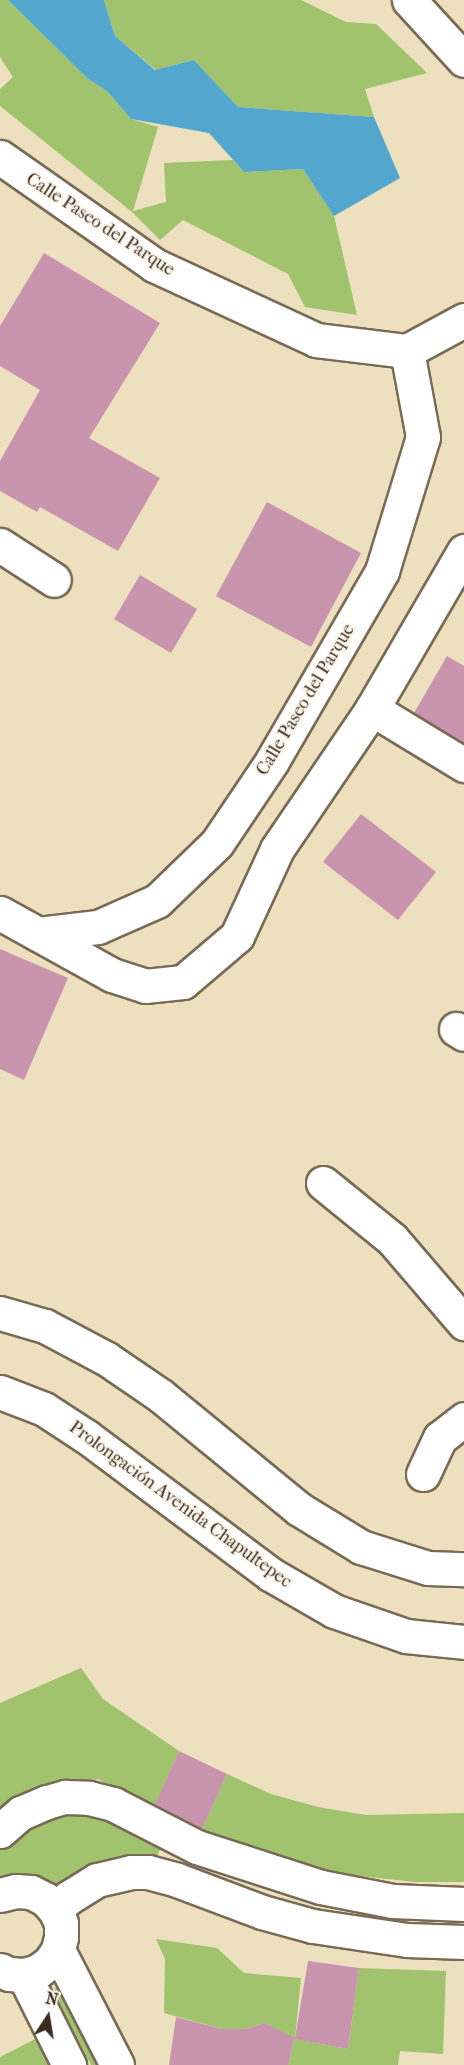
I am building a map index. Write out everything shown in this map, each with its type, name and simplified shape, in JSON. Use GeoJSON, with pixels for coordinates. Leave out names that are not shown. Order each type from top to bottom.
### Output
{"type":"FeatureCollection","features":[{"type":"Feature","properties":{"kind":"street"},"geometry":{"type":"LineString","coordinates":[[409,0],[464,60]]}},
{"type":"Feature","properties":{"kind":"street","name":"Calle Paseo del Parque"},"geometry":{"type":"LineString","coordinates":[[1,162],[165,270],[316,340],[407,351],[423,437],[382,571],[272,761],[217,843],[157,901],[98,927],[38,934]]}},
{"type":"Feature","properties":{"kind":"street"},"geometry":{"type":"LineString","coordinates":[[407,351],[464,320]]}},
{"type":"Feature","properties":{"kind":"street"},"geometry":{"type":"LineString","coordinates":[[0,545],[54,580]]}},
{"type":"Feature","properties":{"kind":"street"},"geometry":{"type":"LineString","coordinates":[[0,913],[112,975],[145,987],[183,982],[237,936],[277,849],[372,709],[464,551]]}},
{"type":"Feature","properties":{"kind":"street"},"geometry":{"type":"LineString","coordinates":[[372,709],[464,765]]}},
{"type":"Feature","properties":{"kind":"street"},"geometry":{"type":"LineString","coordinates":[[323,1183],[392,1239],[464,1323]]}},
{"type":"Feature","properties":{"kind":"street"},"geometry":{"type":"LineString","coordinates":[[0,1313],[45,1326],[107,1359],[162,1396],[299,1509],[361,1547],[428,1568],[464,1569]]}},
{"type":"Feature","properties":{"kind":"street","name":"Prolongación Avenida Chapultepec"},"geometry":{"type":"LineString","coordinates":[[0,1392],[53,1414],[270,1574],[334,1611],[406,1636],[464,1642]]}},
{"type":"Feature","properties":{"kind":"street"},"geometry":{"type":"LineString","coordinates":[[423,1474],[440,1438],[464,1419]]}},
{"type":"Feature","properties":{"kind":"street"},"geometry":{"type":"LineString","coordinates":[[0,1831],[21,1813],[65,1797],[89,1798],[113,1804],[197,1847],[321,1887],[393,1901],[464,1904]]}},
{"type":"Feature","properties":{"kind":"street"},"geometry":{"type":"LineString","coordinates":[[162,1830],[166,1849],[156,1867],[163,1876]]}},
{"type":"Feature","properties":{"kind":"street"},"geometry":{"type":"LineString","coordinates":[[163,1876],[181,1856],[197,1847]]}},
{"type":"Feature","properties":{"kind":"street"},"geometry":{"type":"LineString","coordinates":[[55,1910],[68,1898],[97,1880],[131,1872],[163,1876],[231,1902],[313,1926],[407,1940],[464,1942]]}},
{"type":"Feature","properties":{"kind":"street"},"geometry":{"type":"LineString","coordinates":[[0,1895],[16,1891],[31,1892],[45,1899],[55,1910],[61,1923],[58,1950],[50,1962],[38,1971],[8,1974],[69,2065]]}},
{"type":"Feature","properties":{"kind":"street"},"geometry":{"type":"LineString","coordinates":[[58,1950],[117,2065]]}},
{"type":"Feature","properties":{"kind":"green space"},"geometry":{"type":"Polygon","coordinates":[[[0,0],[8,0],[88,79],[107,91],[131,119],[158,127],[133,211],[166,202],[164,163],[233,160],[244,172],[303,169],[334,216],[357,315],[305,307],[288,274],[183,220],[160,240],[132,212],[0,106],[0,89],[13,77],[0,57],[0,0]]]}},
{"type":"Feature","properties":{"kind":"green space"},"geometry":{"type":"Polygon","coordinates":[[[104,0],[301,0],[346,22],[376,24],[427,73],[365,89],[374,117],[238,107],[194,60],[156,70],[115,36],[104,0]]]}},
{"type":"Feature","properties":{"kind":"green space"},"geometry":{"type":"Polygon","coordinates":[[[81,1668],[103,1699],[179,1751],[152,1812],[98,1779],[56,1787],[0,1818],[0,1703],[81,1668]]]}},
{"type":"Feature","properties":{"kind":"green space"},"geometry":{"type":"Polygon","coordinates":[[[227,1774],[271,1794],[318,1807],[366,1815],[464,1813],[464,1882],[415,1882],[359,1876],[307,1866],[198,1837],[227,1774]]]}},
{"type":"Feature","properties":{"kind":"green space"},"geometry":{"type":"Polygon","coordinates":[[[79,1802],[162,1844],[154,1865],[75,1887],[0,1891],[0,1841],[79,1802]]]}},
{"type":"Feature","properties":{"kind":"green space"},"geometry":{"type":"Polygon","coordinates":[[[156,1939],[217,1948],[244,1973],[301,1978],[295,2039],[348,2049],[359,1968],[446,1971],[443,2054],[400,2051],[398,2065],[288,2065],[294,2039],[264,2023],[245,2029],[222,2029],[164,2013],[165,1959],[156,1939]]]}},
{"type":"Feature","properties":{"kind":"green space"},"geometry":{"type":"Polygon","coordinates":[[[57,1984],[106,2065],[91,2065],[54,1992],[57,1984]]]}},
{"type":"Feature","properties":{"kind":"green space"},"geometry":{"type":"Polygon","coordinates":[[[35,2039],[48,2065],[0,2065],[0,2057],[35,2039]]]}},
{"type":"Feature","properties":{"kind":"water"},"geometry":{"type":"Polygon","coordinates":[[[8,0],[104,0],[115,36],[155,70],[194,60],[238,107],[374,117],[400,178],[334,216],[303,169],[244,172],[209,133],[131,119],[107,91],[88,79],[8,0]]]}},
{"type":"Feature","properties":{"kind":"building"},"geometry":{"type":"Polygon","coordinates":[[[44,253],[160,323],[89,438],[160,478],[118,551],[40,507],[37,512],[0,491],[0,461],[40,390],[0,366],[0,326],[44,253]]]}},
{"type":"Feature","properties":{"kind":"building"},"geometry":{"type":"Polygon","coordinates":[[[267,502],[361,553],[311,647],[216,596],[267,502]]]}},
{"type":"Feature","properties":{"kind":"building"},"geometry":{"type":"Polygon","coordinates":[[[140,575],[197,609],[171,653],[114,619],[140,575]]]}},
{"type":"Feature","properties":{"kind":"building"},"geometry":{"type":"Polygon","coordinates":[[[447,656],[464,666],[464,743],[414,713],[447,656]]]}},
{"type":"Feature","properties":{"kind":"building"},"geometry":{"type":"Polygon","coordinates":[[[361,814],[436,872],[398,920],[323,862],[361,814]]]}},
{"type":"Feature","properties":{"kind":"building"},"geometry":{"type":"Polygon","coordinates":[[[0,949],[68,978],[24,1080],[0,1069],[0,949]]]}},
{"type":"Feature","properties":{"kind":"building"},"geometry":{"type":"Polygon","coordinates":[[[179,1751],[227,1774],[202,1829],[155,1804],[179,1751]]]}},
{"type":"Feature","properties":{"kind":"building"},"geometry":{"type":"Polygon","coordinates":[[[308,1961],[359,1968],[348,2049],[294,2039],[288,2065],[169,2065],[176,2017],[222,2029],[245,2029],[264,2023],[295,2038],[308,1961]]]}}]}
